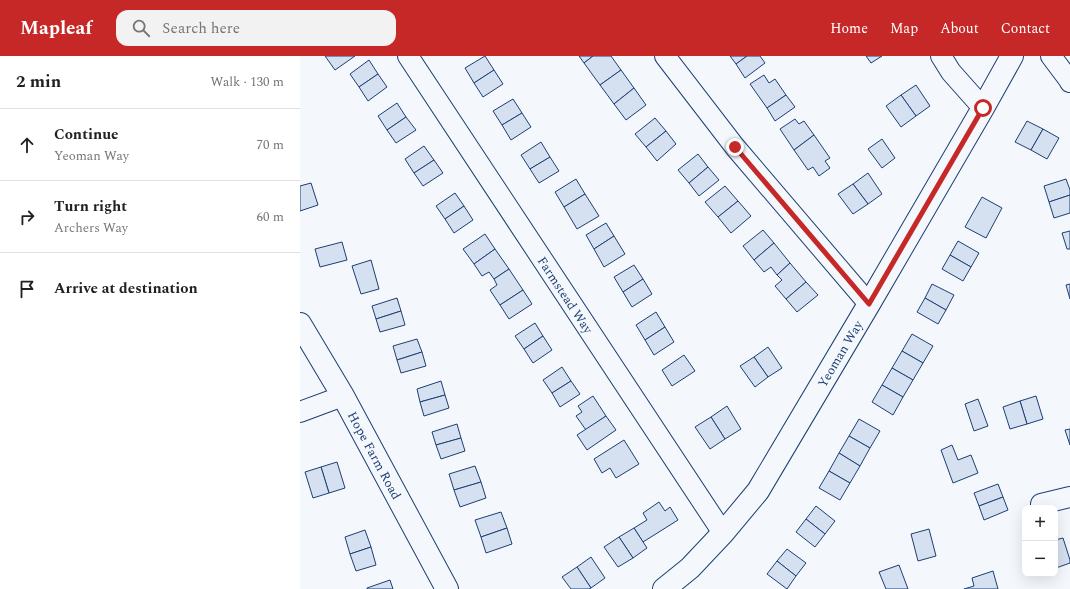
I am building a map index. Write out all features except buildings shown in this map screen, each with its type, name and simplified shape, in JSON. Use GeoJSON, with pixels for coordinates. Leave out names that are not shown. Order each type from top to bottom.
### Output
{"type":"FeatureCollection","features":[{"type":"Feature","properties":{"kind":"street","name":"Farmstead Way"},"geometry":{"type":"LineString","coordinates":[[408,56],[723,533]]}},
{"type":"Feature","properties":{"kind":"street"},"geometry":{"type":"LineString","coordinates":[[665,56],[735,147],[869,304]]}},
{"type":"Feature","properties":{"kind":"street"},"geometry":{"type":"LineString","coordinates":[[941,56],[951,72],[983,108]]}},
{"type":"Feature","properties":{"kind":"street","name":"Yeoman Way"},"geometry":{"type":"LineString","coordinates":[[664,589],[690,568],[723,533],[758,491],[869,304],[1012,56]]}},
{"type":"Feature","properties":{"kind":"street"},"geometry":{"type":"LineString","coordinates":[[1051,56],[1070,82]]}},
{"type":"Feature","properties":{"kind":"street","name":"Hope Farm Road"},"geometry":{"type":"LineString","coordinates":[[300,324],[343,396],[447,589]]}},
{"type":"Feature","properties":{"kind":"street"},"geometry":{"type":"LineString","coordinates":[[300,412],[343,396]]}},
{"type":"Feature","properties":{"kind":"street"},"geometry":{"type":"LineString","coordinates":[[1040,504],[1070,497]]}},
{"type":"Feature","properties":{"kind":"route"},"geometry":{"type":"LineString","coordinates":[[735,147],[869,304],[983,108]]}}]}
